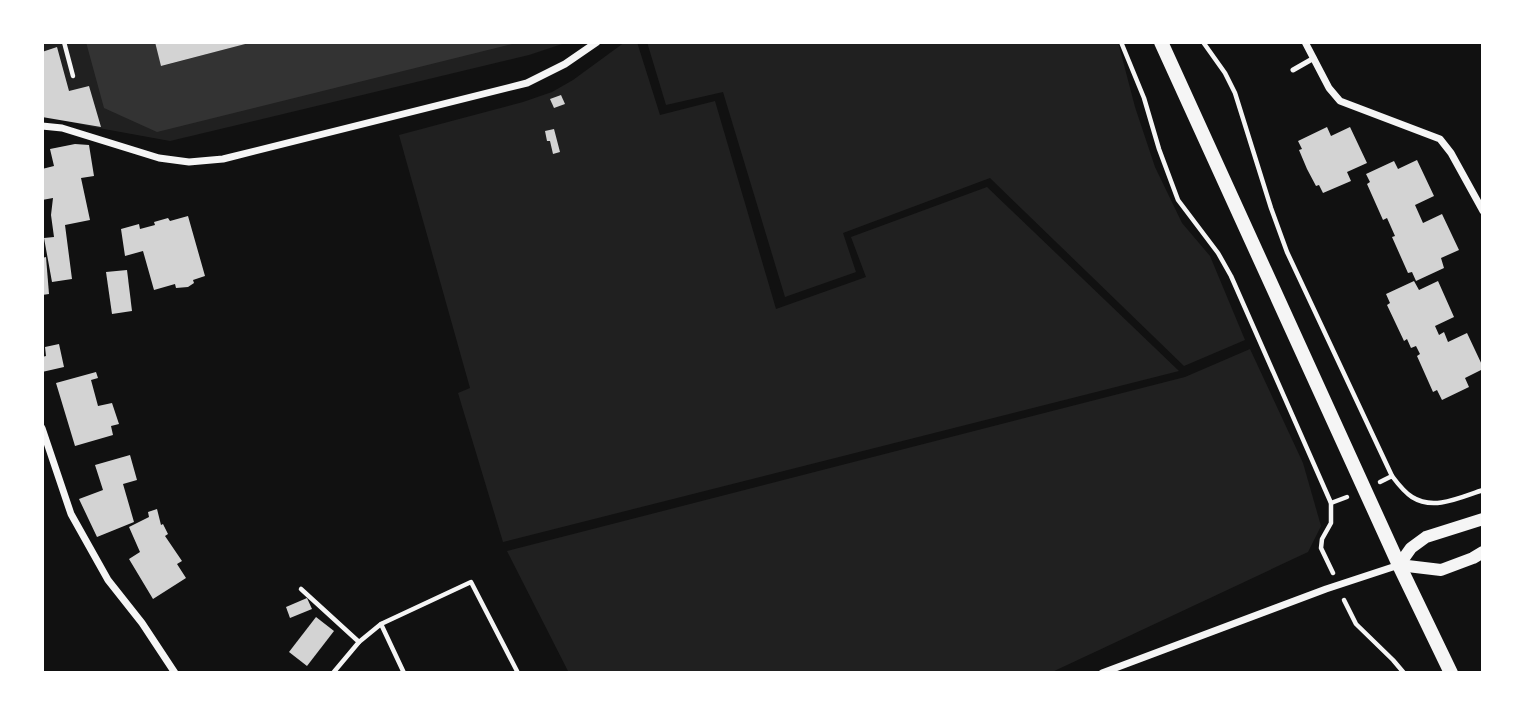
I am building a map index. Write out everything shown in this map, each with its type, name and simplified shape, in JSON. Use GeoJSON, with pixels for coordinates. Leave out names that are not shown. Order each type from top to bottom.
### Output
{"type":"FeatureCollection","features":[{"type":"Feature","properties":{"kind":"main road"},"geometry":{"type":"LineString","coordinates":[[1161,42],[1364,489],[1451,673]]}},
{"type":"Feature","properties":{"kind":"street"},"geometry":{"type":"LineString","coordinates":[[42,126],[62,128],[159,158],[189,162],[223,159],[527,83],[565,64],[597,42]]}},
{"type":"Feature","properties":{"kind":"street"},"geometry":{"type":"LineString","coordinates":[[1305,42],[1329,88],[1340,101],[1440,139],[1451,153],[1483,211]]}},
{"type":"Feature","properties":{"kind":"street"},"geometry":{"type":"LineString","coordinates":[[42,428],[71,514],[108,580],[142,623],[175,673]]}},
{"type":"Feature","properties":{"kind":"street"},"geometry":{"type":"LineString","coordinates":[[1399,565],[1411,548],[1426,537],[1483,519]]}},
{"type":"Feature","properties":{"kind":"street"},"geometry":{"type":"LineString","coordinates":[[1102,673],[1338,584],[1399,565],[1441,570],[1483,552]]}},
{"type":"Feature","properties":{"kind":"lane"},"geometry":{"type":"LineString","coordinates":[[1293,70],[1314,58]]}},
{"type":"Feature","properties":{"kind":"path"},"geometry":{"type":"LineString","coordinates":[[64,42],[73,76]]}},
{"type":"Feature","properties":{"kind":"path"},"geometry":{"type":"LineString","coordinates":[[1121,42],[1144,99],[1178,200],[1231,276],[1331,503],[1331,523],[1322,539],[1321,548],[1356,624],[1404,673]]}},
{"type":"Feature","properties":{"kind":"path"},"geometry":{"type":"LineString","coordinates":[[1203,42],[1225,73],[1235,93],[1287,252],[1392,477],[1412,498],[1422,502],[1451,501],[1483,490]]}},
{"type":"Feature","properties":{"kind":"path"},"geometry":{"type":"LineString","coordinates":[[1331,503],[1392,477]]}},
{"type":"Feature","properties":{"kind":"path"},"geometry":{"type":"LineString","coordinates":[[333,673],[340,670],[359,642],[382,624],[471,582],[518,673]]}},
{"type":"Feature","properties":{"kind":"path"},"geometry":{"type":"LineString","coordinates":[[301,590],[359,642]]}},
{"type":"Feature","properties":{"kind":"path"},"geometry":{"type":"LineString","coordinates":[[382,624],[404,673]]}},
{"type":"Feature","properties":{"kind":"shaded area"},"geometry":{"type":"Polygon","coordinates":[[[42,42],[568,42],[529,55],[170,141],[42,115],[42,42]]]}},
{"type":"Feature","properties":{"kind":"shaded area"},"geometry":{"type":"Polygon","coordinates":[[[86,42],[155,42],[162,66],[252,42],[520,42],[157,132],[104,108],[86,42]]]}},
{"type":"Feature","properties":{"kind":"shaded area"},"geometry":{"type":"Polygon","coordinates":[[[625,42],[637,42],[660,115],[715,101],[776,309],[866,277],[851,237],[987,187],[1179,371],[503,542],[458,393],[470,388],[399,135],[552,92],[625,42]]]}},
{"type":"Feature","properties":{"kind":"shaded area"},"geometry":{"type":"Polygon","coordinates":[[[647,42],[1118,42],[1135,107],[1155,167],[1182,223],[1210,256],[1245,340],[1184,366],[990,178],[843,233],[856,272],[785,297],[723,92],[666,105],[647,42]]]}},
{"type":"Feature","properties":{"kind":"shaded area"},"geometry":{"type":"Polygon","coordinates":[[[1250,349],[1303,463],[1321,526],[1308,552],[1050,673],[569,673],[507,551],[1185,377],[1250,349]]]}},
{"type":"Feature","properties":{"kind":"building"},"geometry":{"type":"Polygon","coordinates":[[[155,42],[249,42],[249,43],[161,66],[155,42]]]}},
{"type":"Feature","properties":{"kind":"building"},"geometry":{"type":"Polygon","coordinates":[[[57,47],[69,91],[89,86],[101,127],[42,117],[42,52],[57,47]]]}},
{"type":"Feature","properties":{"kind":"building"},"geometry":{"type":"Polygon","coordinates":[[[561,95],[565,104],[554,108],[550,99],[561,95]]]}},
{"type":"Feature","properties":{"kind":"building"},"geometry":{"type":"Polygon","coordinates":[[[1327,127],[1331,136],[1350,127],[1367,163],[1347,172],[1351,181],[1323,193],[1307,169],[1298,141],[1327,127]]]}},
{"type":"Feature","properties":{"kind":"building"},"geometry":{"type":"Polygon","coordinates":[[[554,129],[560,152],[553,154],[545,131],[554,129]]]}},
{"type":"Feature","properties":{"kind":"building"},"geometry":{"type":"Polygon","coordinates":[[[75,144],[89,145],[94,176],[81,178],[90,220],[65,225],[72,279],[52,282],[44,238],[54,237],[51,215],[53,198],[42,200],[42,169],[54,166],[50,149],[75,144]]]}},
{"type":"Feature","properties":{"kind":"building"},"geometry":{"type":"Polygon","coordinates":[[[1417,160],[1434,196],[1415,205],[1423,223],[1442,214],[1459,250],[1441,258],[1444,268],[1416,281],[1412,272],[1408,273],[1392,237],[1395,236],[1387,218],[1383,220],[1367,184],[1370,182],[1366,174],[1394,161],[1398,169],[1417,160]]]}},
{"type":"Feature","properties":{"kind":"building"},"geometry":{"type":"Polygon","coordinates":[[[188,216],[205,276],[193,280],[194,283],[188,287],[176,288],[175,284],[154,290],[143,251],[125,256],[121,229],[139,224],[140,229],[168,218],[170,221],[188,216]]]}},
{"type":"Feature","properties":{"kind":"building"},"geometry":{"type":"Polygon","coordinates":[[[46,257],[49,294],[42,295],[42,258],[46,257]]]}},
{"type":"Feature","properties":{"kind":"building"},"geometry":{"type":"Polygon","coordinates":[[[127,270],[132,311],[112,314],[106,272],[127,270]]]}},
{"type":"Feature","properties":{"kind":"building"},"geometry":{"type":"Polygon","coordinates":[[[1414,281],[1419,290],[1438,281],[1454,317],[1435,326],[1439,335],[1444,332],[1448,342],[1467,333],[1483,367],[1465,378],[1469,387],[1442,400],[1437,390],[1433,392],[1417,356],[1420,354],[1416,346],[1411,348],[1407,339],[1404,341],[1387,305],[1390,303],[1386,294],[1414,281]]]}},
{"type":"Feature","properties":{"kind":"building"},"geometry":{"type":"Polygon","coordinates":[[[59,344],[64,367],[42,372],[45,347],[59,344]]]}},
{"type":"Feature","properties":{"kind":"building"},"geometry":{"type":"Polygon","coordinates":[[[96,372],[98,378],[91,380],[98,406],[112,403],[119,424],[111,426],[113,435],[75,446],[56,383],[96,372]]]}},
{"type":"Feature","properties":{"kind":"building"},"geometry":{"type":"Polygon","coordinates":[[[130,455],[137,480],[123,484],[134,522],[97,537],[79,499],[103,490],[95,465],[130,455]]]}},
{"type":"Feature","properties":{"kind":"building"},"geometry":{"type":"Polygon","coordinates":[[[157,509],[161,525],[163,524],[168,534],[165,536],[182,561],[177,564],[186,578],[153,599],[129,559],[140,552],[129,527],[149,517],[148,512],[157,509]]]}},
{"type":"Feature","properties":{"kind":"building"},"geometry":{"type":"Polygon","coordinates":[[[307,598],[312,609],[290,618],[286,607],[307,598]]]}},
{"type":"Feature","properties":{"kind":"building"},"geometry":{"type":"Polygon","coordinates":[[[316,617],[334,631],[307,666],[289,652],[316,617]]]}}]}
